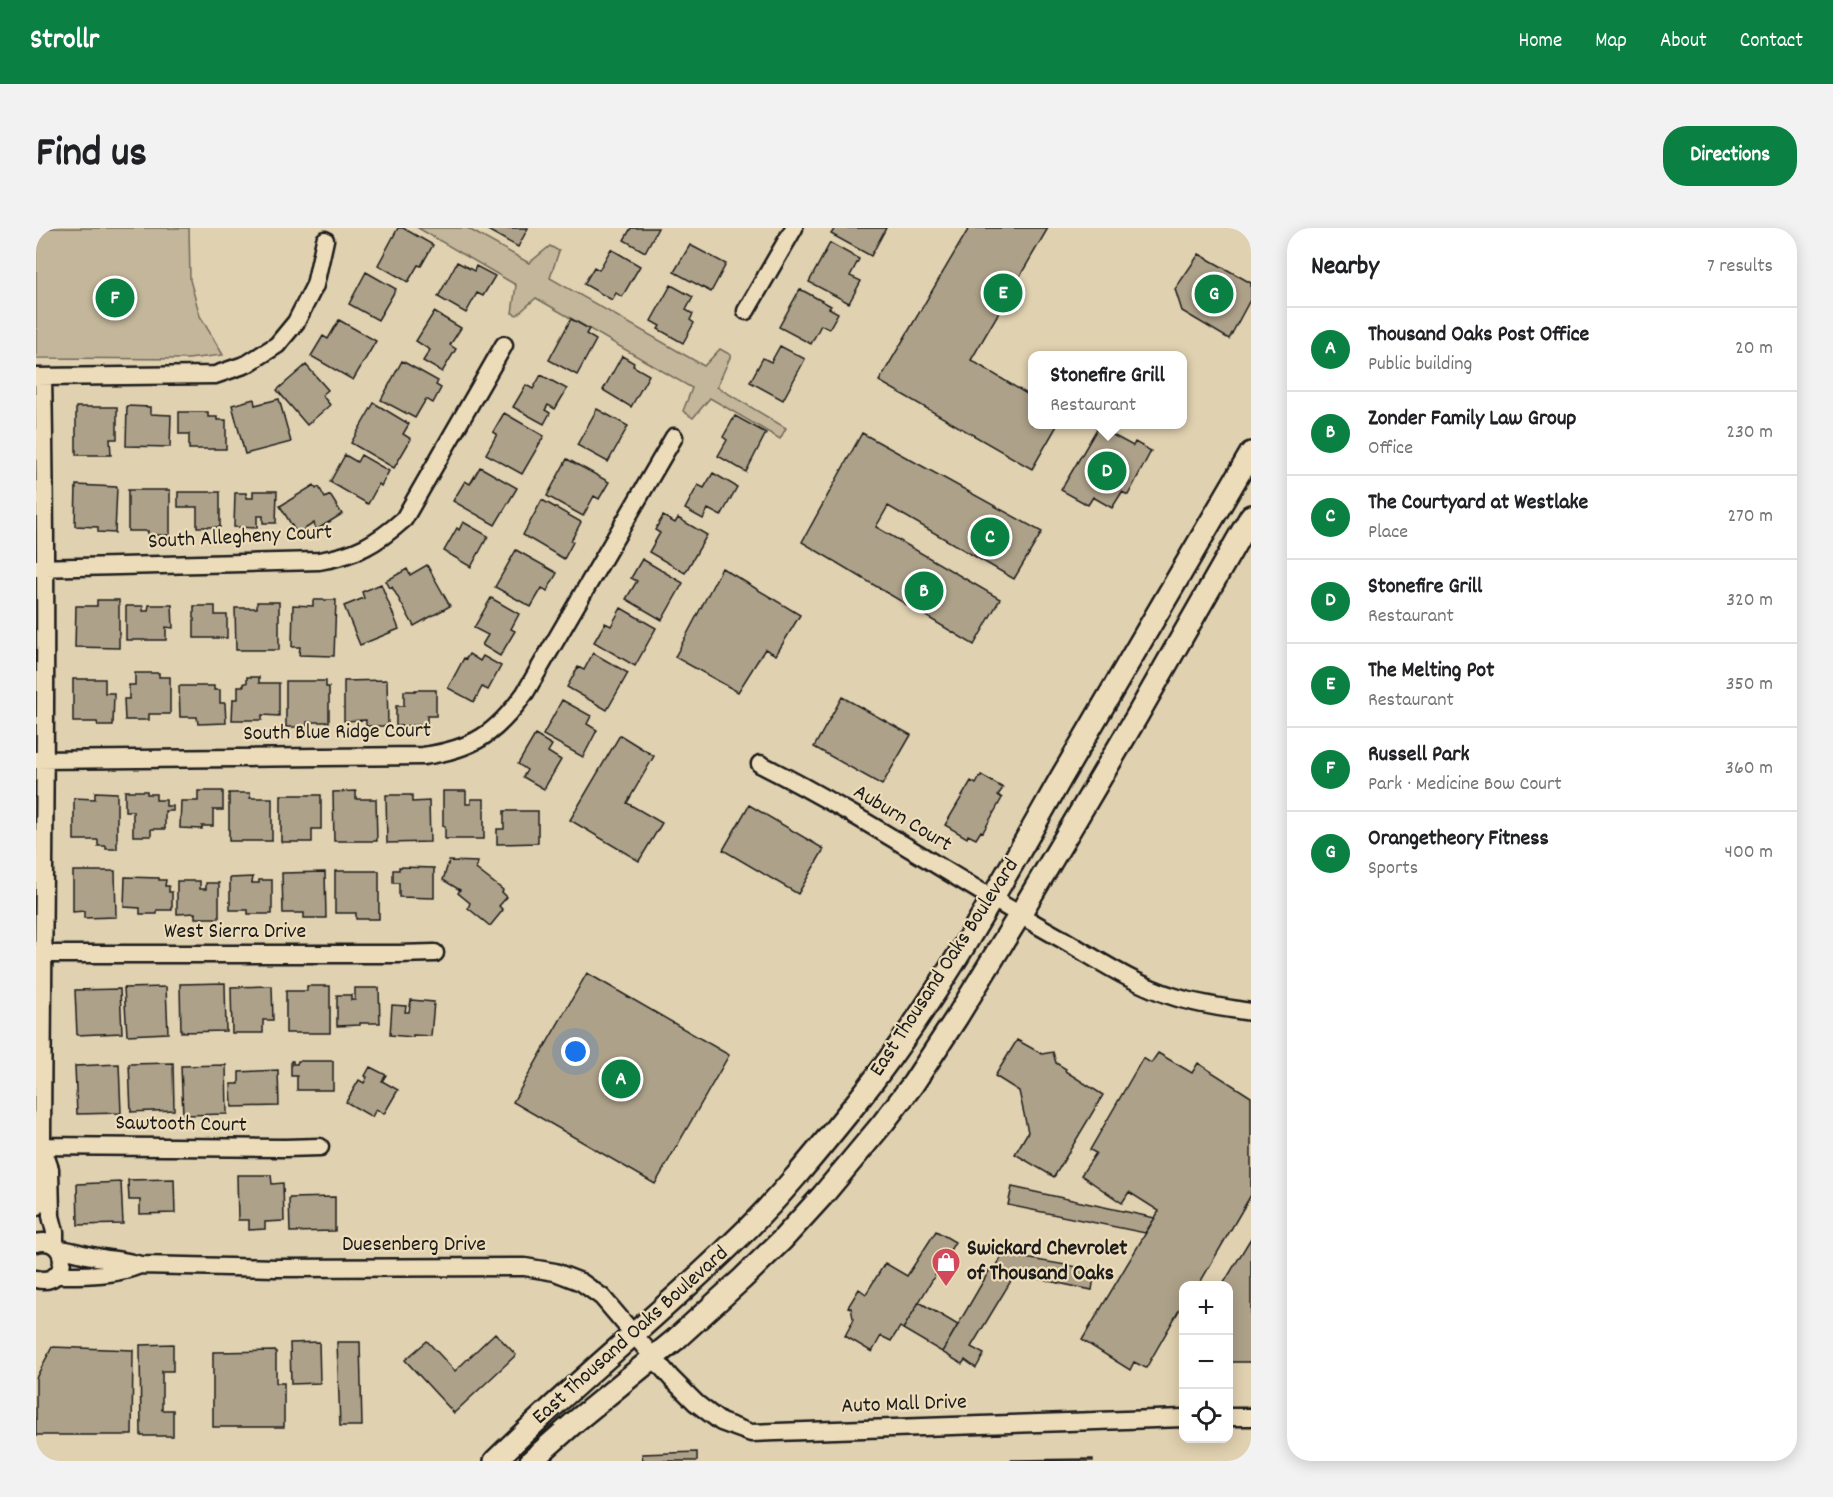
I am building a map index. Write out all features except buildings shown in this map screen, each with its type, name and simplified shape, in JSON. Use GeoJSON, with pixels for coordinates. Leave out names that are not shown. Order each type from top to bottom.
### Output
{"type":"FeatureCollection","features":[{"type":"Feature","properties":{"kind":"main road","name":"East Thousand Oaks Boulevard"},"geometry":{"type":"LineString","coordinates":[[495,1461],[550,1408],[748,1229],[853,1107],[890,1058],[924,1010],[992,899],[1251,453]]}},
{"type":"Feature","properties":{"kind":"main road","name":"East Thousand Oaks Boulevard"},"geometry":{"type":"LineString","coordinates":[[531,1461],[634,1372],[654,1358],[782,1240],[855,1157],[913,1084],[1019,916],[1143,706],[1251,516]]}},
{"type":"Feature","properties":{"kind":"street"},"geometry":{"type":"LineString","coordinates":[[746,311],[794,228]]}},
{"type":"Feature","properties":{"kind":"street"},"geometry":{"type":"LineString","coordinates":[[36,1164],[39,1146],[41,760],[39,377],[215,375],[248,364],[277,345],[296,322],[315,285],[325,240]]}},
{"type":"Feature","properties":{"kind":"street","name":"South Allegheny Court"},"geometry":{"type":"LineString","coordinates":[[41,568],[319,561],[340,557],[365,548],[387,534],[404,519],[504,345]]}},
{"type":"Feature","properties":{"kind":"street","name":"South Blue Ridge Court"},"geometry":{"type":"LineString","coordinates":[[41,760],[423,756],[448,753],[483,738],[502,723],[525,693],[674,437]]}},
{"type":"Feature","properties":{"kind":"street","name":"Auburn Court"},"geometry":{"type":"LineString","coordinates":[[760,764],[918,853],[1019,916],[1138,982],[1173,997],[1203,1005],[1251,1012]]}},
{"type":"Feature","properties":{"kind":"street","name":"West Sierra Drive"},"geometry":{"type":"LineString","coordinates":[[40,954],[435,953]]}},
{"type":"Feature","properties":{"kind":"street"},"geometry":{"type":"LineString","coordinates":[[39,1146],[50,1169],[51,1216],[57,1248],[63,1260],[56,1275]]}},
{"type":"Feature","properties":{"kind":"street","name":"Sawtooth Court"},"geometry":{"type":"LineString","coordinates":[[39,1146],[320,1147]]}},
{"type":"Feature","properties":{"kind":"street"},"geometry":{"type":"LineString","coordinates":[[36,1173],[36,1207]]}},
{"type":"Feature","properties":{"kind":"street","name":"Duesenberg Drive"},"geometry":{"type":"LineString","coordinates":[[36,1243],[45,1242],[57,1248],[100,1258],[124,1260],[140,1266],[525,1267],[555,1272],[581,1282],[602,1297],[654,1358]]}},
{"type":"Feature","properties":{"kind":"street","name":"Duesenberg Drive"},"geometry":{"type":"LineString","coordinates":[[36,1279],[49,1280],[56,1275],[90,1275],[126,1271],[140,1266]]}},
{"type":"Feature","properties":{"kind":"street","name":"Auto Mall Drive"},"geometry":{"type":"LineString","coordinates":[[654,1358],[674,1381],[710,1415],[721,1422],[752,1432],[1179,1418]]}},
{"type":"Feature","properties":{"kind":"street"},"geometry":{"type":"LineString","coordinates":[[1233,1417],[1251,1417]]}},
{"type":"Feature","properties":{"kind":"shaded area"},"geometry":{"type":"Polygon","coordinates":[[[36,228],[189,228],[190,280],[200,316],[223,355],[188,359],[36,358],[36,228]]]}},
{"type":"Feature","properties":{"kind":"shaded area"},"geometry":{"type":"Polygon","coordinates":[[[418,228],[467,228],[529,263],[550,246],[559,251],[550,278],[704,366],[720,349],[731,355],[717,387],[786,428],[780,439],[710,398],[693,418],[683,411],[692,388],[536,298],[517,315],[512,313],[516,285],[418,228]]]}},
{"type":"Feature","properties":{"kind":"place","name":"The Melting Pot"},"geometry":{"type":"Point","coordinates":[1003,293]}},
{"type":"Feature","properties":{"kind":"place","name":"Orangetheory Fitness"},"geometry":{"type":"Point","coordinates":[1214,294]}},
{"type":"Feature","properties":{"kind":"place","name":"Russell Park"},"geometry":{"type":"Point","coordinates":[115,298]}},
{"type":"Feature","properties":{"kind":"place","name":"Stonefire Grill"},"geometry":{"type":"Point","coordinates":[1107,471]}},
{"type":"Feature","properties":{"kind":"place","name":"The Courtyard at Westlake"},"geometry":{"type":"Point","coordinates":[990,537]}},
{"type":"Feature","properties":{"kind":"place","name":"Zonder Family Law Group"},"geometry":{"type":"Point","coordinates":[924,591]}},
{"type":"Feature","properties":{"kind":"place","name":"Thousand Oaks Post Office"},"geometry":{"type":"Point","coordinates":[621,1079]}},
{"type":"Feature","properties":{"kind":"place","name":"Swickard Chevrolet of Thousand Oaks"},"geometry":{"type":"Point","coordinates":[946,1288]}}]}
